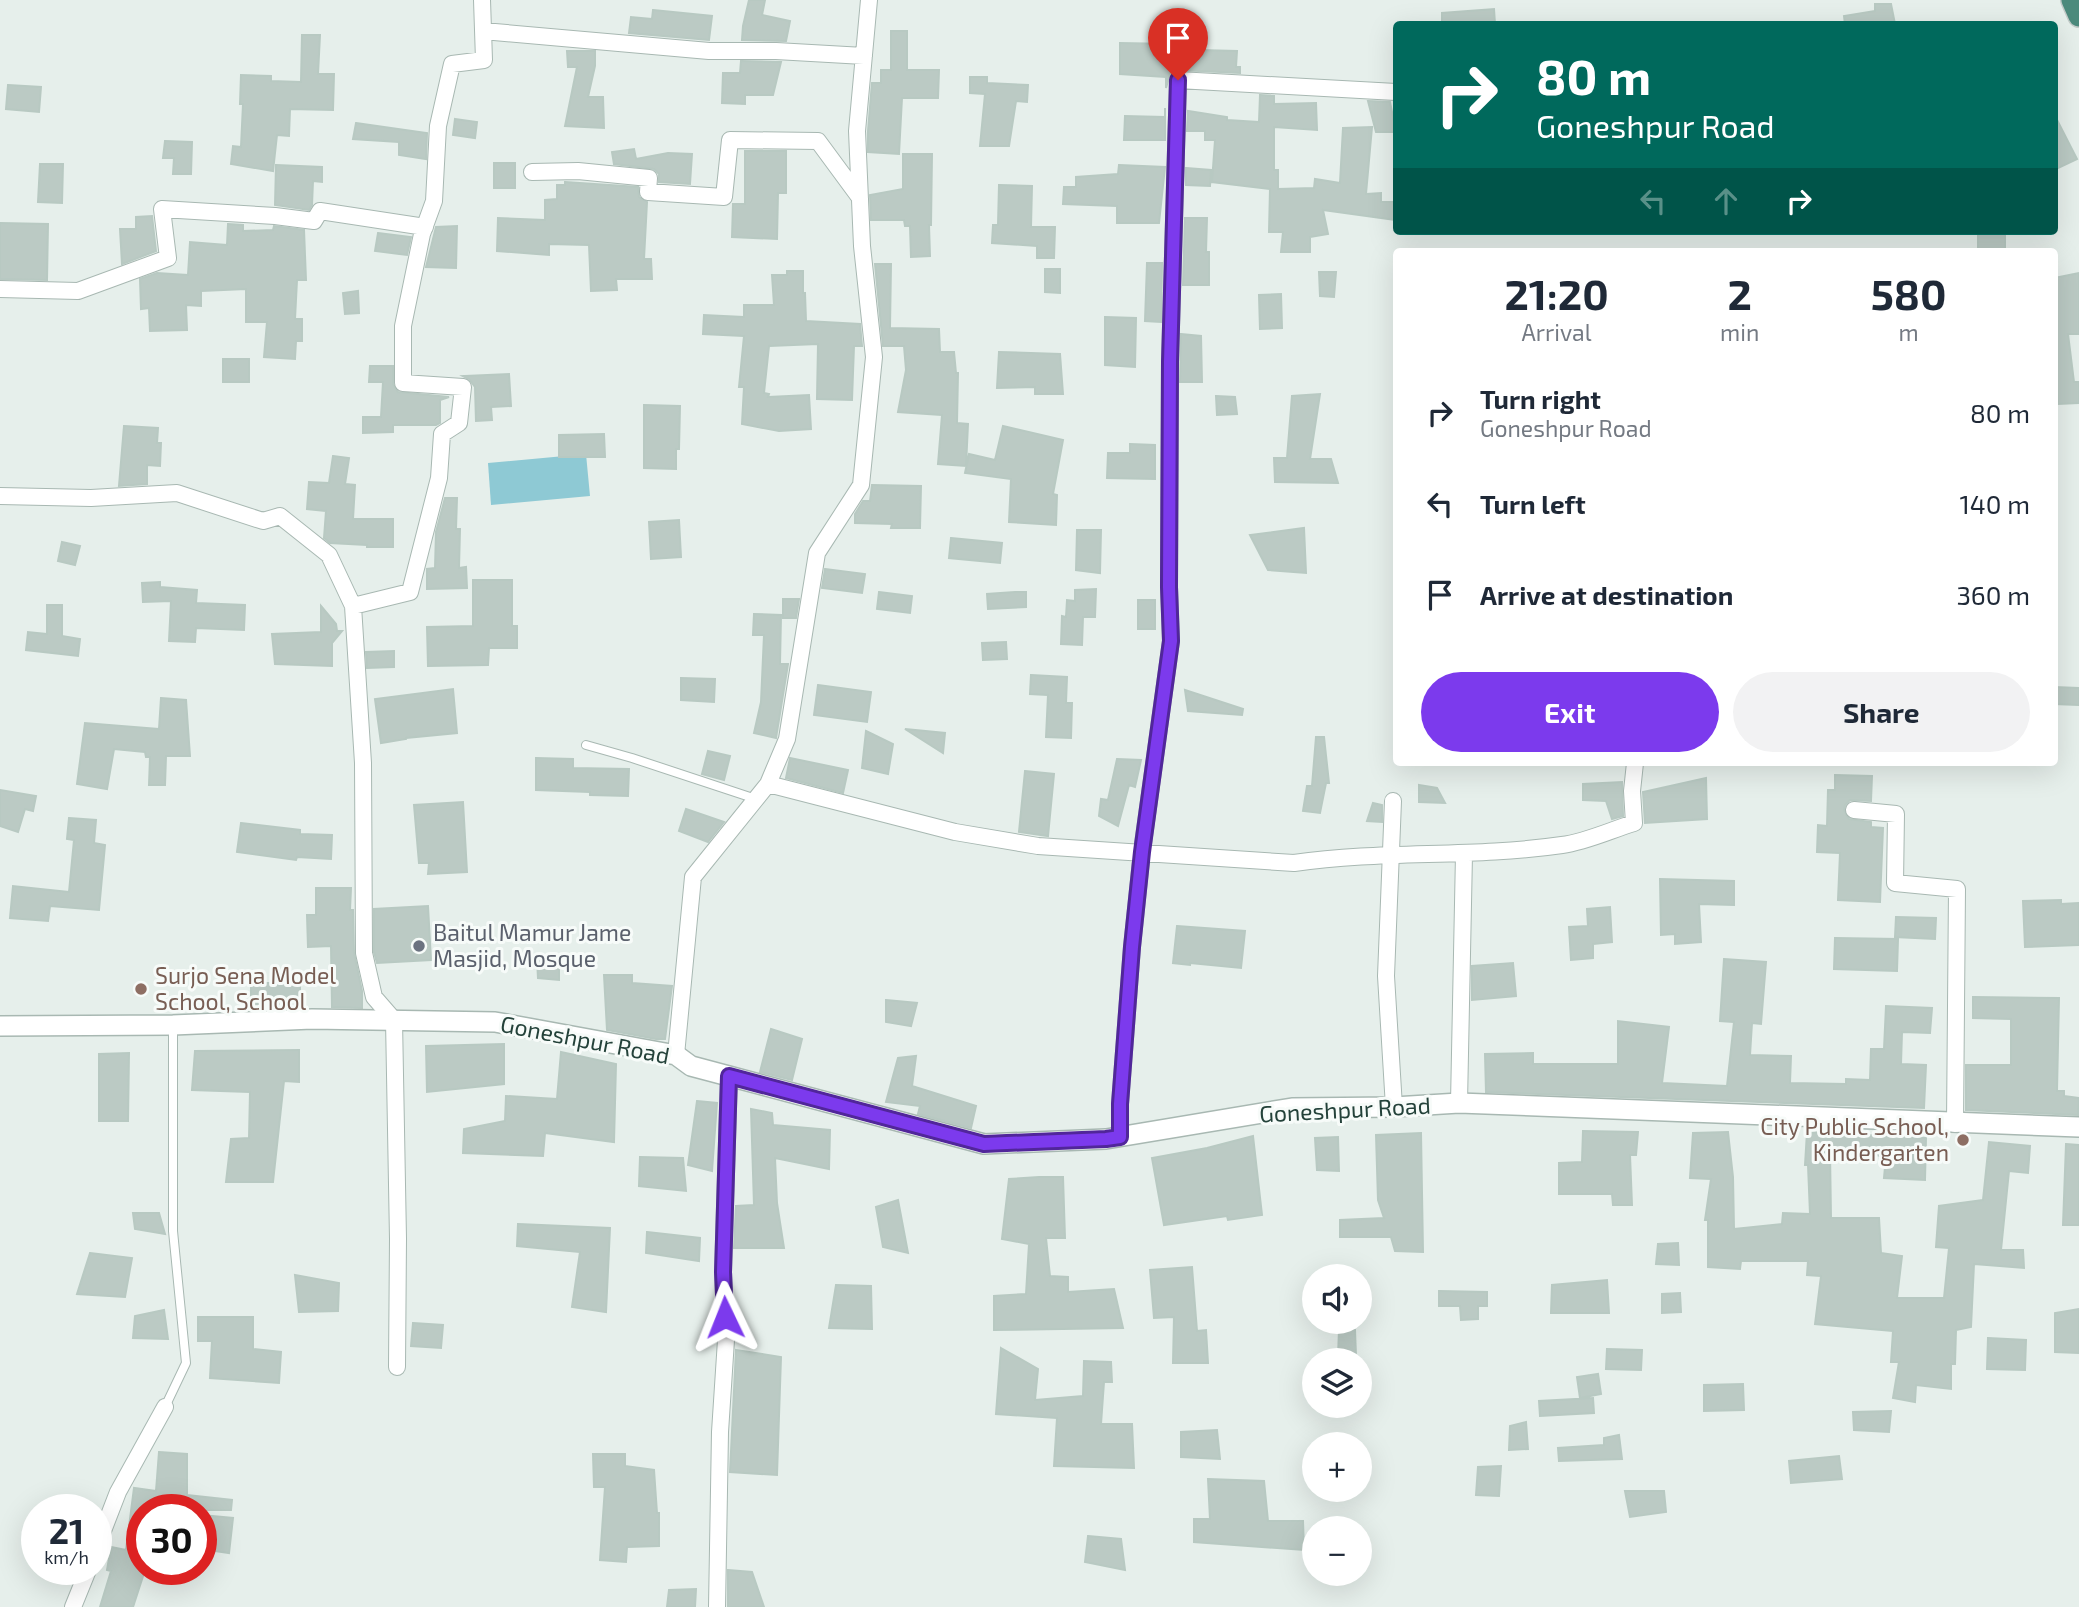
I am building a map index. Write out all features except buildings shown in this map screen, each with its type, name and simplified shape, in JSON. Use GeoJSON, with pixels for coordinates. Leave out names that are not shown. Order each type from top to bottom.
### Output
{"type":"FeatureCollection","features":[{"type":"Feature","properties":{"kind":"highway"},"geometry":{"type":"LineString","coordinates":[[2073,0],[2079,16]]}},
{"type":"Feature","properties":{"kind":"street"},"geometry":{"type":"LineString","coordinates":[[353,606],[410,592],[439,478],[442,434],[459,423],[464,387],[403,383],[403,326],[425,227],[435,201],[438,126],[452,64],[484,60],[482,0]]}},
{"type":"Feature","properties":{"kind":"street"},"geometry":{"type":"LineString","coordinates":[[676,1055],[693,877],[768,784],[787,739],[817,552],[861,485],[874,357],[862,246],[857,131],[869,0]]}},
{"type":"Feature","properties":{"kind":"street"},"geometry":{"type":"LineString","coordinates":[[483,31],[709,51],[776,51],[864,56]]}},
{"type":"Feature","properties":{"kind":"street"},"geometry":{"type":"LineString","coordinates":[[1120,1137],[1131,960],[1142,852],[1171,641],[1170,376],[1178,80],[1393,92]]}},
{"type":"Feature","properties":{"kind":"street"},"geometry":{"type":"LineString","coordinates":[[532,172],[579,171],[649,178],[648,192],[724,197],[730,140],[818,141],[860,198]]}},
{"type":"Feature","properties":{"kind":"street"},"geometry":{"type":"LineString","coordinates":[[0,289],[78,291],[168,258],[162,209],[314,221],[320,211],[425,227]]}},
{"type":"Feature","properties":{"kind":"street"},"geometry":{"type":"LineString","coordinates":[[0,496],[91,498],[177,493],[262,522],[280,516],[330,555],[353,606],[363,763],[364,953],[374,997],[394,1020],[398,1239],[397,1367]]}},
{"type":"Feature","properties":{"kind":"street"},"geometry":{"type":"LineString","coordinates":[[768,784],[955,832],[1038,846],[1294,863],[1329,858],[1464,854],[1565,845],[1634,823],[1632,791],[1636,766]]}},
{"type":"Feature","properties":{"kind":"street"},"geometry":{"type":"LineString","coordinates":[[1393,801],[1386,975],[1394,1107]]}},
{"type":"Feature","properties":{"kind":"street"},"geometry":{"type":"LineString","coordinates":[[1854,810],[1896,814],[1895,883],[1957,889],[1955,1124]]}},
{"type":"Feature","properties":{"kind":"street"},"geometry":{"type":"LineString","coordinates":[[1459,1103],[1464,854]]}},
{"type":"Feature","properties":{"kind":"street","name":"Goneshpur Road"},"geometry":{"type":"LineString","coordinates":[[0,1026],[173,1025],[312,1019],[495,1023],[676,1055],[691,1066],[984,1144],[1106,1139],[1292,1108],[1459,1103],[2079,1127]]}},
{"type":"Feature","properties":{"kind":"street"},"geometry":{"type":"LineString","coordinates":[[718,1607],[720,1432],[726,1340],[723,1272],[729,1076]]}},
{"type":"Feature","properties":{"kind":"street"},"geometry":{"type":"LineString","coordinates":[[112,1508],[166,1407]]}},
{"type":"Feature","properties":{"kind":"street"},"geometry":{"type":"LineString","coordinates":[[73,1607],[82,1585]]}},
{"type":"Feature","properties":{"kind":"lane"},"geometry":{"type":"LineString","coordinates":[[586,745],[756,799]]}},
{"type":"Feature","properties":{"kind":"lane"},"geometry":{"type":"LineString","coordinates":[[166,1407],[186,1363],[173,1231],[173,1025]]}},
{"type":"Feature","properties":{"kind":"water"},"geometry":{"type":"Polygon","coordinates":[[[586,454],[590,496],[491,505],[488,463],[586,454]]]}},
{"type":"Feature","properties":{"kind":"place","name":"Baitul Mamur Jame Masjid, Mosque"},"geometry":{"type":"Point","coordinates":[419,946]}},
{"type":"Feature","properties":{"kind":"place","name":"Surjo Sena Model School, School"},"geometry":{"type":"Point","coordinates":[141,989]}},
{"type":"Feature","properties":{"kind":"place","name":"City Public School, Kindergarten"},"geometry":{"type":"Point","coordinates":[1963,1140]}},
{"type":"Feature","properties":{"kind":"route"},"geometry":{"type":"LineString","coordinates":[[725,1317],[723,1272],[729,1076],[984,1144],[1120,1137],[1132,947],[1171,641],[1170,362],[1178,80]]}}]}
